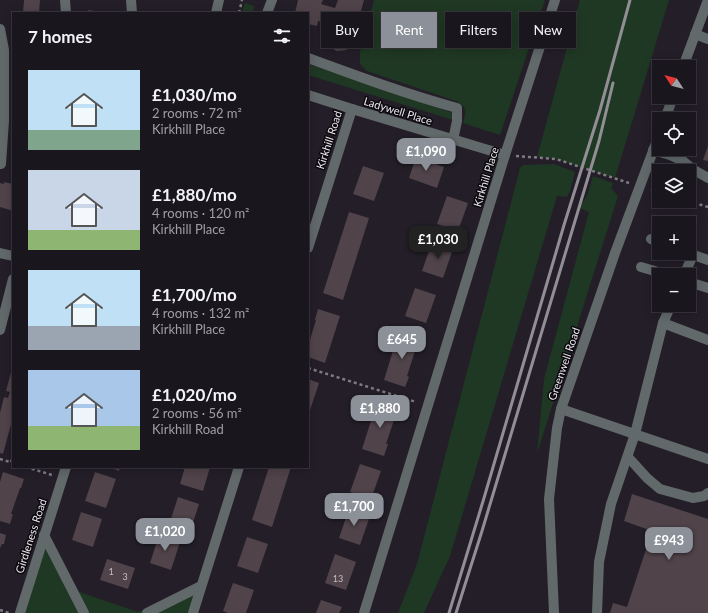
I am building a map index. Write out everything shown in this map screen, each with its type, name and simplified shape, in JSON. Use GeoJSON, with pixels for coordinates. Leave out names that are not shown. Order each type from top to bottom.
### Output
{"type":"FeatureCollection","features":[{"type":"Feature","properties":{"kind":"street"},"geometry":{"type":"LineString","coordinates":[[66,0],[66,12]]}},
{"type":"Feature","properties":{"kind":"street"},"geometry":{"type":"LineString","coordinates":[[131,0],[132,12]]}},
{"type":"Feature","properties":{"kind":"street"},"geometry":{"type":"LineString","coordinates":[[216,12],[219,0]]}},
{"type":"Feature","properties":{"kind":"street"},"geometry":{"type":"LineString","coordinates":[[268,12],[272,0]]}},
{"type":"Feature","properties":{"kind":"street","name":"Kirkhill Place"},"geometry":{"type":"LineString","coordinates":[[364,613],[505,155],[555,0]]}},
{"type":"Feature","properties":{"kind":"street"},"geometry":{"type":"LineString","coordinates":[[686,60],[708,0]]}},
{"type":"Feature","properties":{"kind":"street"},"geometry":{"type":"LineString","coordinates":[[0,29],[4,50],[4,121],[1,164]]}},
{"type":"Feature","properties":{"kind":"street"},"geometry":{"type":"LineString","coordinates":[[695,34],[708,39]]}},
{"type":"Feature","properties":{"kind":"street"},"geometry":{"type":"LineString","coordinates":[[309,58],[429,101],[457,108],[457,121],[453,140]]}},
{"type":"Feature","properties":{"kind":"street","name":"Ladywell Place"},"geometry":{"type":"LineString","coordinates":[[309,95],[505,155]]}},
{"type":"Feature","properties":{"kind":"street","name":"Kirkhill Road"},"geometry":{"type":"LineString","coordinates":[[309,245],[352,109]]}},
{"type":"Feature","properties":{"kind":"street","name":"Greenwell Road"},"geometry":{"type":"LineString","coordinates":[[554,613],[549,499],[557,428],[561,409],[615,253],[652,155]]}},
{"type":"Feature","properties":{"kind":"street"},"geometry":{"type":"LineString","coordinates":[[672,156],[683,161],[694,170],[708,178]]}},
{"type":"Feature","properties":{"kind":"street"},"geometry":{"type":"LineString","coordinates":[[0,253],[12,256]]}},
{"type":"Feature","properties":{"kind":"street"},"geometry":{"type":"LineString","coordinates":[[696,256],[708,260]]}},
{"type":"Feature","properties":{"kind":"street"},"geometry":{"type":"LineString","coordinates":[[642,267],[652,270]]}},
{"type":"Feature","properties":{"kind":"street"},"geometry":{"type":"LineString","coordinates":[[0,330],[12,283]]}},
{"type":"Feature","properties":{"kind":"street"},"geometry":{"type":"LineString","coordinates":[[696,284],[708,288]]}},
{"type":"Feature","properties":{"kind":"street"},"geometry":{"type":"LineString","coordinates":[[597,613],[599,562],[611,504],[628,458],[663,323],[668,312]]}},
{"type":"Feature","properties":{"kind":"street"},"geometry":{"type":"LineString","coordinates":[[663,323],[708,340]]}},
{"type":"Feature","properties":{"kind":"street"},"geometry":{"type":"LineString","coordinates":[[561,409],[708,459]]}},
{"type":"Feature","properties":{"kind":"street"},"geometry":{"type":"LineString","coordinates":[[628,458],[660,489],[693,498],[704,496],[708,493]]}},
{"type":"Feature","properties":{"kind":"street","name":"Girdleness Road"},"geometry":{"type":"LineString","coordinates":[[20,613],[66,468]]}},
{"type":"Feature","properties":{"kind":"street"},"geometry":{"type":"LineString","coordinates":[[193,613],[239,468]]}},
{"type":"Feature","properties":{"kind":"street"},"geometry":{"type":"LineString","coordinates":[[44,536],[84,613]]}},
{"type":"Feature","properties":{"kind":"street"},"geometry":{"type":"LineString","coordinates":[[147,613],[201,586]]}},
{"type":"Feature","properties":{"kind":"path"},"geometry":{"type":"LineString","coordinates":[[239,12],[242,0]]}},
{"type":"Feature","properties":{"kind":"path"},"geometry":{"type":"LineString","coordinates":[[505,155],[556,159],[640,186]]}},
{"type":"Feature","properties":{"kind":"path"},"geometry":{"type":"LineString","coordinates":[[696,203],[708,207]]}},
{"type":"Feature","properties":{"kind":"path"},"geometry":{"type":"LineString","coordinates":[[309,368],[428,405]]}},
{"type":"Feature","properties":{"kind":"path"},"geometry":{"type":"LineString","coordinates":[[0,459],[12,462]]}},
{"type":"Feature","properties":{"kind":"path"},"geometry":{"type":"LineString","coordinates":[[29,468],[62,478]]}},
{"type":"Feature","properties":{"kind":"path"},"geometry":{"type":"LineString","coordinates":[[0,610],[10,613]]}},
{"type":"Feature","properties":{"kind":"green space"},"geometry":{"type":"Polygon","coordinates":[[[374,0],[545,0],[541,12],[519,12],[519,48],[529,48],[500,135],[463,123],[465,110],[463,106],[456,101],[367,71],[360,64],[360,52],[361,48],[373,48],[373,12],[371,12],[374,0]]]}},
{"type":"Feature","properties":{"kind":"green space"},"geometry":{"type":"Polygon","coordinates":[[[580,0],[669,0],[615,178],[556,159],[537,157],[567,48],[576,48],[576,15],[580,0]]]}},
{"type":"Feature","properties":{"kind":"green space"},"geometry":{"type":"Polygon","coordinates":[[[245,3],[254,6],[253,12],[242,12],[245,3]]]}},
{"type":"Feature","properties":{"kind":"green space"},"geometry":{"type":"Polygon","coordinates":[[[309,64],[453,113],[453,120],[309,75],[309,64]]]}},
{"type":"Feature","properties":{"kind":"green space"},"geometry":{"type":"Polygon","coordinates":[[[554,164],[575,172],[570,191],[567,197],[557,196],[450,556],[424,613],[398,613],[417,564],[520,168],[523,165],[554,164]]]}},
{"type":"Feature","properties":{"kind":"green space"},"geometry":{"type":"Polygon","coordinates":[[[593,176],[613,183],[611,188],[618,196],[537,454],[544,379],[589,212],[579,208],[587,196],[593,176]]]}},
{"type":"Feature","properties":{"kind":"green space"},"geometry":{"type":"Polygon","coordinates":[[[44,535],[71,589],[138,612],[201,586],[193,613],[20,613],[44,535]]]}},
{"type":"Feature","properties":{"kind":"building"},"geometry":{"type":"Polygon","coordinates":[[[24,0],[40,0],[39,12],[23,12],[24,0]]]}},
{"type":"Feature","properties":{"kind":"building"},"geometry":{"type":"Polygon","coordinates":[[[298,0],[323,0],[321,4],[335,8],[338,0],[364,0],[361,12],[321,12],[321,22],[318,21],[317,26],[309,24],[309,12],[295,12],[298,0]]]}},
{"type":"Feature","properties":{"kind":"building"},"geometry":{"type":"Polygon","coordinates":[[[88,10],[102,12],[88,12],[88,10]]]}},
{"type":"Feature","properties":{"kind":"building"},"geometry":{"type":"Polygon","coordinates":[[[331,48],[348,48],[346,50],[337,51],[331,48]]]}},
{"type":"Feature","properties":{"kind":"building"},"geometry":{"type":"Polygon","coordinates":[[[708,146],[708,161],[703,160],[708,146]]]}},
{"type":"Feature","properties":{"kind":"building"},"geometry":{"type":"Polygon","coordinates":[[[416,157],[444,167],[437,188],[409,178],[416,157]]]}},
{"type":"Feature","properties":{"kind":"building"},"geometry":{"type":"Polygon","coordinates":[[[363,166],[384,173],[374,201],[353,194],[363,166]]]}},
{"type":"Feature","properties":{"kind":"building"},"geometry":{"type":"Polygon","coordinates":[[[4,182],[12,184],[12,211],[0,207],[0,183],[4,184],[4,182]]]}},
{"type":"Feature","properties":{"kind":"building"},"geometry":{"type":"Polygon","coordinates":[[[447,196],[468,203],[458,231],[437,224],[447,196]]]}},
{"type":"Feature","properties":{"kind":"building"},"geometry":{"type":"Polygon","coordinates":[[[349,212],[369,218],[343,300],[323,293],[349,212]]]}},
{"type":"Feature","properties":{"kind":"building"},"geometry":{"type":"Polygon","coordinates":[[[432,242],[453,249],[443,278],[422,271],[432,242]]]}},
{"type":"Feature","properties":{"kind":"building"},"geometry":{"type":"Polygon","coordinates":[[[415,288],[436,295],[426,323],[405,316],[415,288]]]}},
{"type":"Feature","properties":{"kind":"building"},"geometry":{"type":"Polygon","coordinates":[[[318,309],[340,316],[325,363],[309,357],[309,343],[318,309]]]}},
{"type":"Feature","properties":{"kind":"building"},"geometry":{"type":"Polygon","coordinates":[[[398,334],[420,340],[407,376],[409,377],[405,387],[384,380],[398,334]]]}},
{"type":"Feature","properties":{"kind":"building"},"geometry":{"type":"Polygon","coordinates":[[[12,369],[12,421],[3,454],[0,453],[0,413],[4,397],[8,398],[10,392],[6,391],[12,369]]]}},
{"type":"Feature","properties":{"kind":"building"},"geometry":{"type":"Polygon","coordinates":[[[309,379],[319,383],[309,413],[309,379]]]}},
{"type":"Feature","properties":{"kind":"building"},"geometry":{"type":"Polygon","coordinates":[[[377,402],[399,409],[386,444],[388,444],[384,456],[362,449],[377,402]]]}},
{"type":"Feature","properties":{"kind":"building"},"geometry":{"type":"Polygon","coordinates":[[[360,464],[381,471],[371,499],[350,492],[360,464]]]}},
{"type":"Feature","properties":{"kind":"building"},"geometry":{"type":"Polygon","coordinates":[[[112,468],[120,468],[119,471],[112,468]]]}},
{"type":"Feature","properties":{"kind":"building"},"geometry":{"type":"Polygon","coordinates":[[[185,468],[210,468],[203,491],[180,484],[185,468]]]}},
{"type":"Feature","properties":{"kind":"building"},"geometry":{"type":"Polygon","coordinates":[[[269,468],[291,468],[272,527],[252,520],[269,468]]]}},
{"type":"Feature","properties":{"kind":"building"},"geometry":{"type":"Polygon","coordinates":[[[3,472],[24,479],[11,514],[13,514],[10,524],[0,521],[0,482],[3,472]]]}},
{"type":"Feature","properties":{"kind":"building"},"geometry":{"type":"Polygon","coordinates":[[[95,472],[116,479],[106,508],[85,501],[95,472]]]}},
{"type":"Feature","properties":{"kind":"building"},"geometry":{"type":"Polygon","coordinates":[[[632,494],[708,519],[708,613],[610,613],[613,603],[627,607],[652,531],[624,521],[632,494]]]}},
{"type":"Feature","properties":{"kind":"building"},"geometry":{"type":"Polygon","coordinates":[[[178,497],[199,504],[190,532],[169,525],[178,497]]]}},
{"type":"Feature","properties":{"kind":"building"},"geometry":{"type":"Polygon","coordinates":[[[349,509],[370,516],[360,545],[339,538],[349,509]]]}},
{"type":"Feature","properties":{"kind":"building"},"geometry":{"type":"Polygon","coordinates":[[[81,512],[102,519],[93,547],[72,540],[81,512]]]}},
{"type":"Feature","properties":{"kind":"building"},"geometry":{"type":"Polygon","coordinates":[[[0,533],[6,535],[4,544],[2,544],[0,548],[0,533]]]}},
{"type":"Feature","properties":{"kind":"building"},"geometry":{"type":"Polygon","coordinates":[[[159,535],[180,542],[171,570],[150,563],[159,535]]]}},
{"type":"Feature","properties":{"kind":"building"},"geometry":{"type":"Polygon","coordinates":[[[247,537],[268,544],[258,573],[237,566],[247,537]]]}},
{"type":"Feature","properties":{"kind":"building"},"geometry":{"type":"Polygon","coordinates":[[[335,554],[356,562],[346,590],[325,583],[335,554]]]}},
{"type":"Feature","properties":{"kind":"building"},"geometry":{"type":"Polygon","coordinates":[[[107,559],[135,568],[128,589],[100,580],[107,559]]]}},
{"type":"Feature","properties":{"kind":"building"},"geometry":{"type":"Polygon","coordinates":[[[233,583],[254,590],[246,613],[228,613],[223,611],[233,583]]]}},
{"type":"Feature","properties":{"kind":"building"},"geometry":{"type":"Polygon","coordinates":[[[321,600],[342,607],[339,613],[316,613],[321,600]]]}},
{"type":"Feature","properties":{"kind":"railway"},"geometry":{"type":"LineString","coordinates":[[449,613],[564,225],[600,110],[630,0]]}},
{"type":"Feature","properties":{"kind":"railway"},"geometry":{"type":"LineString","coordinates":[[456,613],[599,141],[613,83]]}}]}
